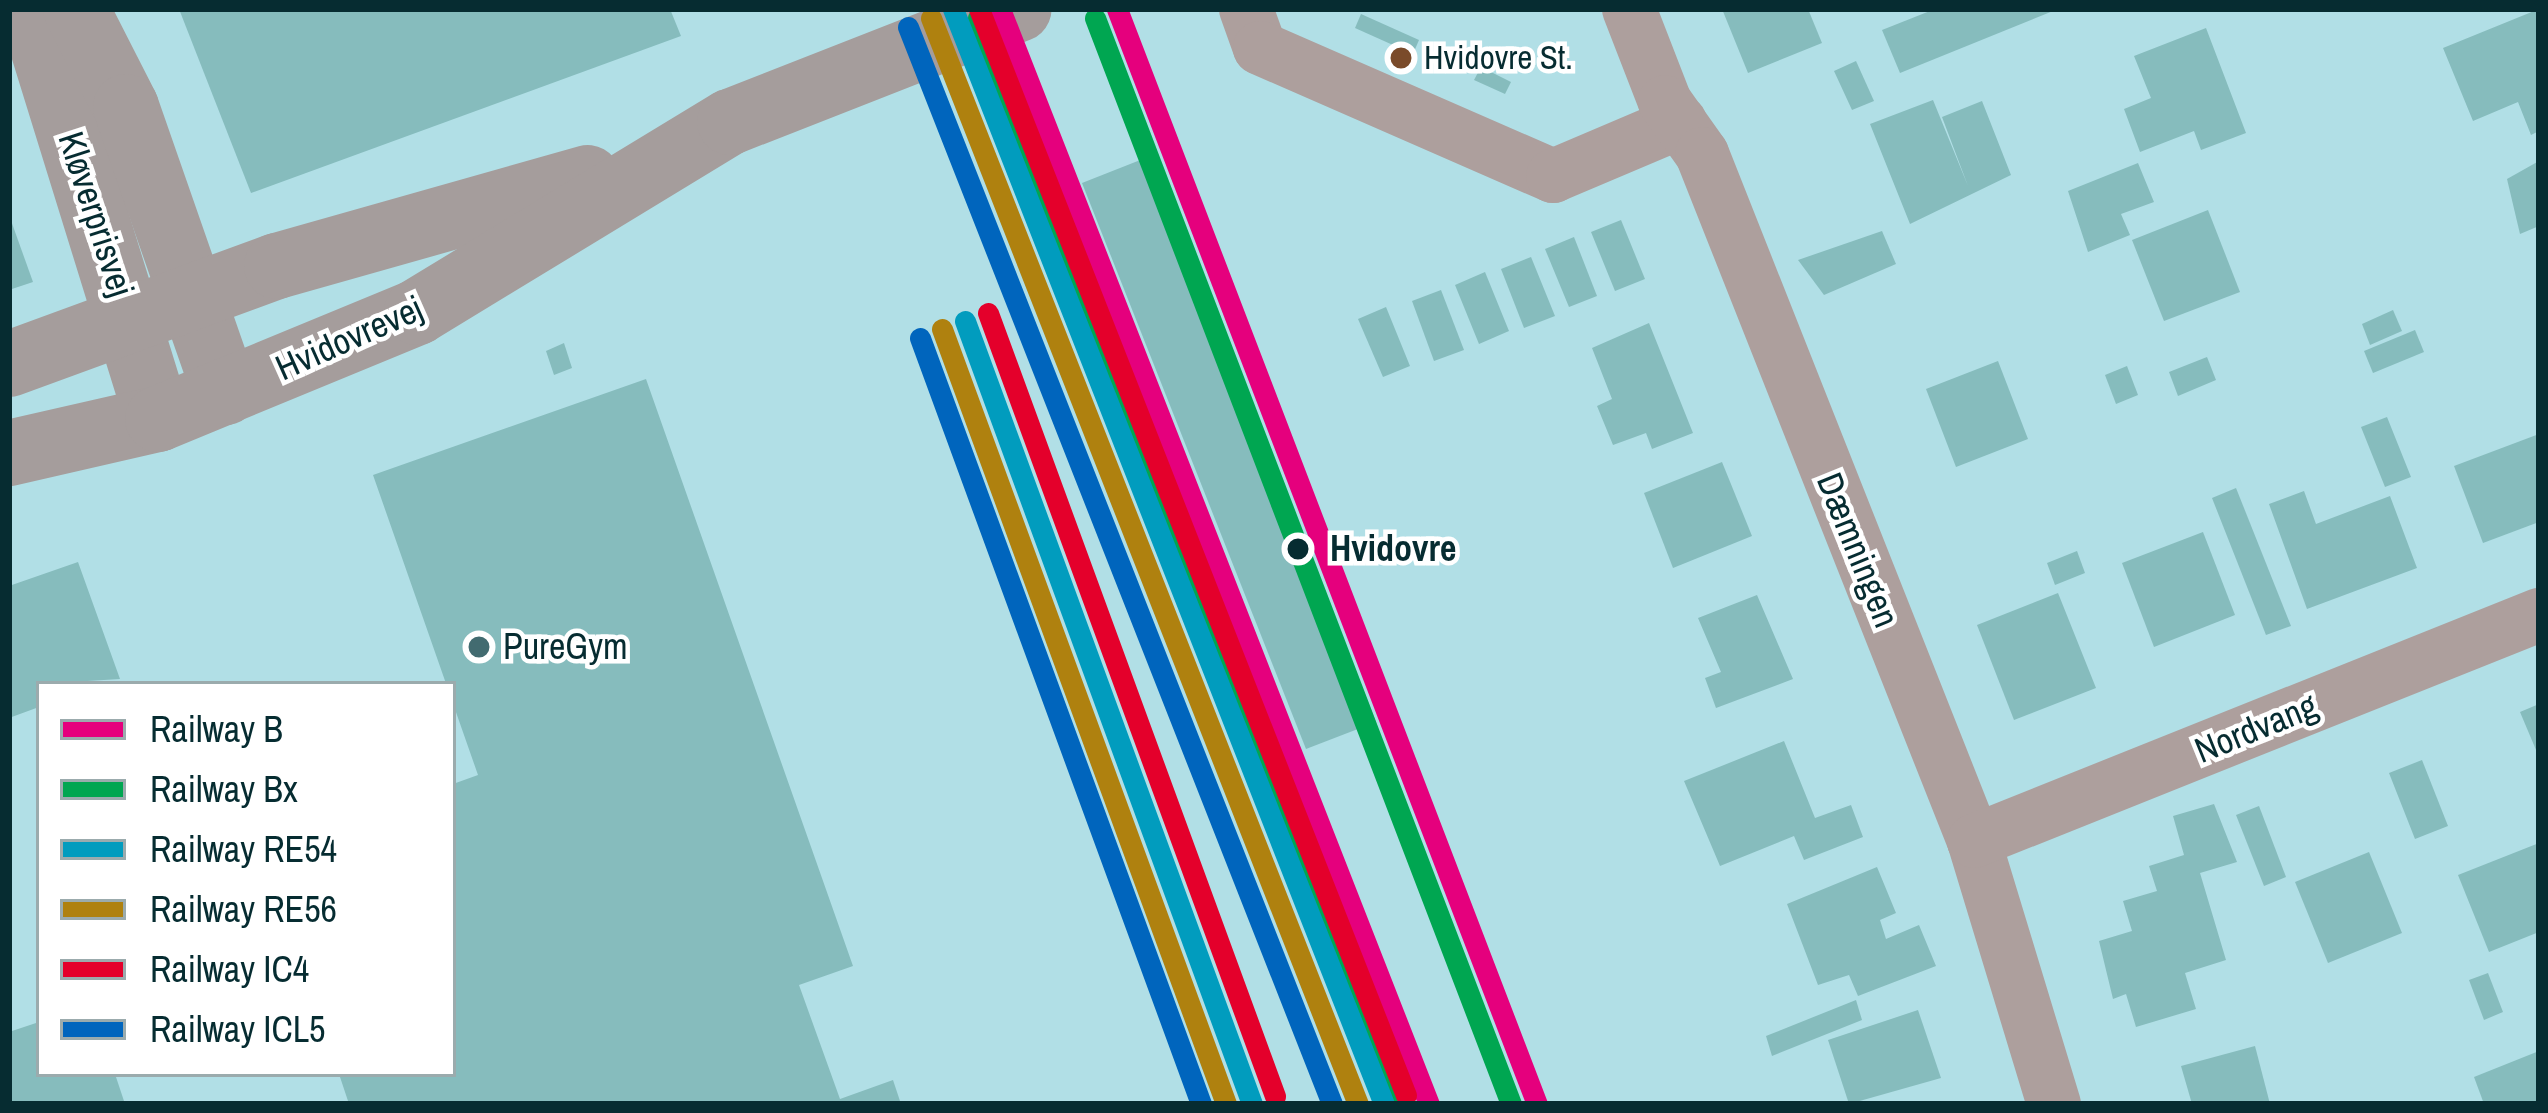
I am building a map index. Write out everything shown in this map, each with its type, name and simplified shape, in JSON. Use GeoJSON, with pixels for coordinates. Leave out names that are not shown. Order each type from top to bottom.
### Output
{"type":"FeatureCollection","features":[{"type":"Feature","properties":{"kind":"street","name":"Kløverprisvej"},"geometry":{"type":"LineString","coordinates":[[31,9],[158,419]]}},
{"type":"Feature","properties":{"kind":"street","name":"Kløverprisvej"},"geometry":{"type":"LineString","coordinates":[[76,9],[126,107],[224,392]]}},
{"type":"Feature","properties":{"kind":"street","name":"Hvidovrevej"},"geometry":{"type":"LineString","coordinates":[[9,364],[192,295],[661,158],[1019,9]]}},
{"type":"Feature","properties":{"kind":"street"},"geometry":{"type":"LineString","coordinates":[[1246,9],[1260,48],[1553,176],[1680,122]]}},
{"type":"Feature","properties":{"kind":"street","name":"Dæmningen"},"geometry":{"type":"LineString","coordinates":[[1630,9],[1974,841],[2054,1104]]}},
{"type":"Feature","properties":{"kind":"street","name":"Hvidovrevej"},"geometry":{"type":"LineString","coordinates":[[9,453],[158,419],[417,312],[661,158]]}},
{"type":"Feature","properties":{"kind":"street","name":"Nordvang"},"geometry":{"type":"LineString","coordinates":[[1974,841],[2539,615]]}},
{"type":"Feature","properties":{"kind":"building"},"geometry":{"type":"Polygon","coordinates":[[[179,9],[670,9],[681,36],[251,193],[179,9]]]}},
{"type":"Feature","properties":{"kind":"building"},"geometry":{"type":"Polygon","coordinates":[[[1722,9],[1808,9],[1822,43],[1748,73],[1722,9]]]}},
{"type":"Feature","properties":{"kind":"building"},"geometry":{"type":"Polygon","coordinates":[[[1935,9],[2058,9],[1900,73],[1882,30],[1935,9]]]}},
{"type":"Feature","properties":{"kind":"building"},"geometry":{"type":"Polygon","coordinates":[[[2539,9],[2539,131],[2531,135],[2518,102],[2473,121],[2443,48],[2539,9]]]}},
{"type":"Feature","properties":{"kind":"building"},"geometry":{"type":"Polygon","coordinates":[[[1361,14],[1419,40],[1413,54],[1355,28],[1361,14]]]}},
{"type":"Feature","properties":{"kind":"building"},"geometry":{"type":"Polygon","coordinates":[[[2206,28],[2246,133],[2201,150],[2194,131],[2140,152],[2124,109],[2151,98],[2134,56],[2206,28]]]}},
{"type":"Feature","properties":{"kind":"building"},"geometry":{"type":"Polygon","coordinates":[[[1856,61],[1874,101],[1852,110],[1834,71],[1856,61]]]}},
{"type":"Feature","properties":{"kind":"building"},"geometry":{"type":"Polygon","coordinates":[[[1481,67],[1511,82],[1505,94],[1474,80],[1481,67]]]}},
{"type":"Feature","properties":{"kind":"building"},"geometry":{"type":"Polygon","coordinates":[[[1933,100],[1968,186],[1942,117],[1982,101],[2011,175],[1910,224],[1870,124],[1933,100]]]}},
{"type":"Feature","properties":{"kind":"building"},"geometry":{"type":"Polygon","coordinates":[[[1153,155],[1376,722],[1306,749],[1082,183],[1153,155]]]}},
{"type":"Feature","properties":{"kind":"building"},"geometry":{"type":"Polygon","coordinates":[[[2539,161],[2539,226],[2520,234],[2507,179],[2539,161]]]}},
{"type":"Feature","properties":{"kind":"building"},"geometry":{"type":"Polygon","coordinates":[[[2138,163],[2154,202],[2121,214],[2130,235],[2088,252],[2068,191],[2138,163]]]}},
{"type":"Feature","properties":{"kind":"building"},"geometry":{"type":"Polygon","coordinates":[[[2208,210],[2240,292],[2164,321],[2132,240],[2208,210]]]}},
{"type":"Feature","properties":{"kind":"building"},"geometry":{"type":"Polygon","coordinates":[[[9,215],[33,282],[9,290],[9,215]]]}},
{"type":"Feature","properties":{"kind":"building"},"geometry":{"type":"Polygon","coordinates":[[[1621,220],[1645,279],[1615,291],[1591,232],[1621,220]]]}},
{"type":"Feature","properties":{"kind":"building"},"geometry":{"type":"Polygon","coordinates":[[[1882,231],[1896,264],[1824,295],[1798,260],[1882,231]]]}},
{"type":"Feature","properties":{"kind":"building"},"geometry":{"type":"Polygon","coordinates":[[[1574,237],[1597,296],[1569,307],[1545,249],[1574,237]]]}},
{"type":"Feature","properties":{"kind":"building"},"geometry":{"type":"Polygon","coordinates":[[[1531,257],[1555,316],[1524,328],[1501,269],[1531,257]]]}},
{"type":"Feature","properties":{"kind":"building"},"geometry":{"type":"Polygon","coordinates":[[[1485,272],[1509,331],[1479,344],[1455,285],[1485,272]]]}},
{"type":"Feature","properties":{"kind":"building"},"geometry":{"type":"Polygon","coordinates":[[[1441,290],[1464,350],[1434,361],[1412,301],[1441,290]]]}},
{"type":"Feature","properties":{"kind":"building"},"geometry":{"type":"Polygon","coordinates":[[[1386,307],[1410,366],[1383,377],[1358,319],[1386,307]]]}},
{"type":"Feature","properties":{"kind":"building"},"geometry":{"type":"Polygon","coordinates":[[[2393,310],[2402,331],[2370,345],[2362,324],[2393,310]]]}},
{"type":"Feature","properties":{"kind":"building"},"geometry":{"type":"Polygon","coordinates":[[[1649,323],[1693,433],[1652,449],[1646,433],[1613,445],[1597,406],[1612,399],[1592,348],[1649,323]]]}},
{"type":"Feature","properties":{"kind":"building"},"geometry":{"type":"Polygon","coordinates":[[[2415,330],[2424,352],[2373,373],[2364,351],[2415,330]]]}},
{"type":"Feature","properties":{"kind":"building"},"geometry":{"type":"Polygon","coordinates":[[[564,343],[572,368],[554,375],[546,351],[564,343]]]}},
{"type":"Feature","properties":{"kind":"building"},"geometry":{"type":"Polygon","coordinates":[[[2207,357],[2216,380],[2178,396],[2169,372],[2207,357]]]}},
{"type":"Feature","properties":{"kind":"building"},"geometry":{"type":"Polygon","coordinates":[[[1998,361],[2028,439],[1956,467],[1926,389],[1998,361]]]}},
{"type":"Feature","properties":{"kind":"building"},"geometry":{"type":"Polygon","coordinates":[[[2127,366],[2138,395],[2116,404],[2105,375],[2127,366]]]}},
{"type":"Feature","properties":{"kind":"building"},"geometry":{"type":"Polygon","coordinates":[[[646,379],[853,966],[799,985],[840,1099],[893,1080],[901,1104],[349,1104],[340,1077],[456,1077],[456,783],[478,775],[456,712],[456,681],[445,681],[373,475],[646,379]]]}},
{"type":"Feature","properties":{"kind":"building"},"geometry":{"type":"Polygon","coordinates":[[[2387,417],[2411,477],[2385,487],[2361,427],[2387,417]]]}},
{"type":"Feature","properties":{"kind":"building"},"geometry":{"type":"Polygon","coordinates":[[[2539,434],[2539,522],[2483,543],[2454,466],[2539,434]]]}},
{"type":"Feature","properties":{"kind":"building"},"geometry":{"type":"Polygon","coordinates":[[[1722,462],[1752,536],[1673,568],[1644,493],[1722,462]]]}},
{"type":"Feature","properties":{"kind":"building"},"geometry":{"type":"Polygon","coordinates":[[[2236,488],[2291,626],[2266,635],[2212,498],[2236,488]]]}},
{"type":"Feature","properties":{"kind":"building"},"geometry":{"type":"Polygon","coordinates":[[[2304,491],[2316,524],[2390,496],[2417,568],[2307,609],[2269,504],[2304,491]]]}},
{"type":"Feature","properties":{"kind":"building"},"geometry":{"type":"Polygon","coordinates":[[[2203,532],[2235,615],[2154,647],[2122,563],[2203,532]]]}},
{"type":"Feature","properties":{"kind":"building"},"geometry":{"type":"Polygon","coordinates":[[[2077,551],[2085,573],[2055,585],[2047,563],[2077,551]]]}},
{"type":"Feature","properties":{"kind":"building"},"geometry":{"type":"Polygon","coordinates":[[[78,562],[120,679],[36,681],[36,708],[9,718],[9,586],[78,562]]]}},
{"type":"Feature","properties":{"kind":"building"},"geometry":{"type":"Polygon","coordinates":[[[2058,593],[2096,688],[2014,720],[1977,625],[2058,593]]]}},
{"type":"Feature","properties":{"kind":"building"},"geometry":{"type":"Polygon","coordinates":[[[1757,595],[1793,679],[1716,708],[1705,678],[1721,672],[1698,618],[1757,595]]]}},
{"type":"Feature","properties":{"kind":"building"},"geometry":{"type":"Polygon","coordinates":[[[2539,704],[2539,757],[2520,712],[2539,704]]]}},
{"type":"Feature","properties":{"kind":"building"},"geometry":{"type":"Polygon","coordinates":[[[1784,741],[1815,818],[1851,805],[1863,837],[1804,860],[1794,836],[1720,866],[1684,781],[1784,741]]]}},
{"type":"Feature","properties":{"kind":"building"},"geometry":{"type":"Polygon","coordinates":[[[2422,760],[2448,826],[2415,839],[2389,773],[2422,760]]]}},
{"type":"Feature","properties":{"kind":"building"},"geometry":{"type":"Polygon","coordinates":[[[2214,804],[2237,862],[2200,873],[2226,960],[2185,973],[2196,1009],[2136,1027],[2126,994],[2113,999],[2099,941],[2132,931],[2123,901],[2157,891],[2149,866],[2184,855],[2173,816],[2214,804]]]}},
{"type":"Feature","properties":{"kind":"building"},"geometry":{"type":"Polygon","coordinates":[[[2259,806],[2286,877],[2264,886],[2236,815],[2259,806]]]}},
{"type":"Feature","properties":{"kind":"building"},"geometry":{"type":"Polygon","coordinates":[[[2539,843],[2539,932],[2489,952],[2458,875],[2539,843]]]}},
{"type":"Feature","properties":{"kind":"building"},"geometry":{"type":"Polygon","coordinates":[[[2369,852],[2402,933],[2328,963],[2295,882],[2369,852]]]}},
{"type":"Feature","properties":{"kind":"building"},"geometry":{"type":"Polygon","coordinates":[[[1877,867],[1896,913],[1880,920],[1886,939],[1919,925],[1936,966],[1858,996],[1849,975],[1818,985],[1787,904],[1877,867]]]}},
{"type":"Feature","properties":{"kind":"building"},"geometry":{"type":"Polygon","coordinates":[[[2488,973],[2503,1012],[2484,1020],[2469,980],[2488,973]]]}},
{"type":"Feature","properties":{"kind":"building"},"geometry":{"type":"Polygon","coordinates":[[[1856,1000],[1862,1020],[1772,1056],[1766,1036],[1856,1000]]]}},
{"type":"Feature","properties":{"kind":"building"},"geometry":{"type":"Polygon","coordinates":[[[1918,1010],[1941,1078],[1849,1104],[1828,1040],[1918,1010]]]}},
{"type":"Feature","properties":{"kind":"building"},"geometry":{"type":"Polygon","coordinates":[[[36,1023],[36,1077],[116,1077],[125,1104],[9,1104],[9,1032],[36,1023]]]}},
{"type":"Feature","properties":{"kind":"building"},"geometry":{"type":"Polygon","coordinates":[[[2255,1046],[2270,1104],[2192,1104],[2181,1066],[2255,1046]]]}},
{"type":"Feature","properties":{"kind":"building"},"geometry":{"type":"Polygon","coordinates":[[[2539,1051],[2539,1104],[2484,1104],[2474,1077],[2539,1051]]]}},
{"type":"Feature","properties":{"kind":"rail line","name":"RE54"},"geometry":{"type":"LineString","coordinates":[[953,9],[1384,1104]]}},
{"type":"Feature","properties":{"kind":"rail line","name":"IC4"},"geometry":{"type":"LineString","coordinates":[[979,9],[1406,1095]]}},
{"type":"Feature","properties":{"kind":"rail line","name":"B"},"geometry":{"type":"LineString","coordinates":[[1000,9],[1429,1104]]}},
{"type":"Feature","properties":{"kind":"rail line","name":"B"},"geometry":{"type":"LineString","coordinates":[[1117,9],[1537,1104]]}},
{"type":"Feature","properties":{"kind":"rail line","name":"RE56"},"geometry":{"type":"LineString","coordinates":[[931,18],[1358,1104]]}},
{"type":"Feature","properties":{"kind":"rail line","name":"Bx"},"geometry":{"type":"LineString","coordinates":[[978,18],[1403,1104]]}},
{"type":"Feature","properties":{"kind":"rail line","name":"Bx"},"geometry":{"type":"LineString","coordinates":[[1095,18],[1511,1104]]}},
{"type":"Feature","properties":{"kind":"rail line","name":"ICL5"},"geometry":{"type":"LineString","coordinates":[[908,27],[1332,1104]]}},
{"type":"Feature","properties":{"kind":"rail line","name":"IC4"},"geometry":{"type":"LineString","coordinates":[[988,313],[1275,1096]]}},
{"type":"Feature","properties":{"kind":"rail line","name":"RE54"},"geometry":{"type":"LineString","coordinates":[[965,321],[1252,1104]]}},
{"type":"Feature","properties":{"kind":"rail line","name":"RE56"},"geometry":{"type":"LineString","coordinates":[[942,329],[1226,1104]]}},
{"type":"Feature","properties":{"kind":"rail line","name":"ICL5"},"geometry":{"type":"LineString","coordinates":[[920,338],[1201,1104]]}},
{"type":"Feature","properties":{"kind":"place","name":"Hvidovre St."},"geometry":{"type":"Point","coordinates":[1401,58]}},
{"type":"Feature","properties":{"kind":"place","name":"Hvidovre"},"geometry":{"type":"Point","coordinates":[1298,549]}},
{"type":"Feature","properties":{"kind":"place","name":"PureGym"},"geometry":{"type":"Point","coordinates":[479,647]}}]}
